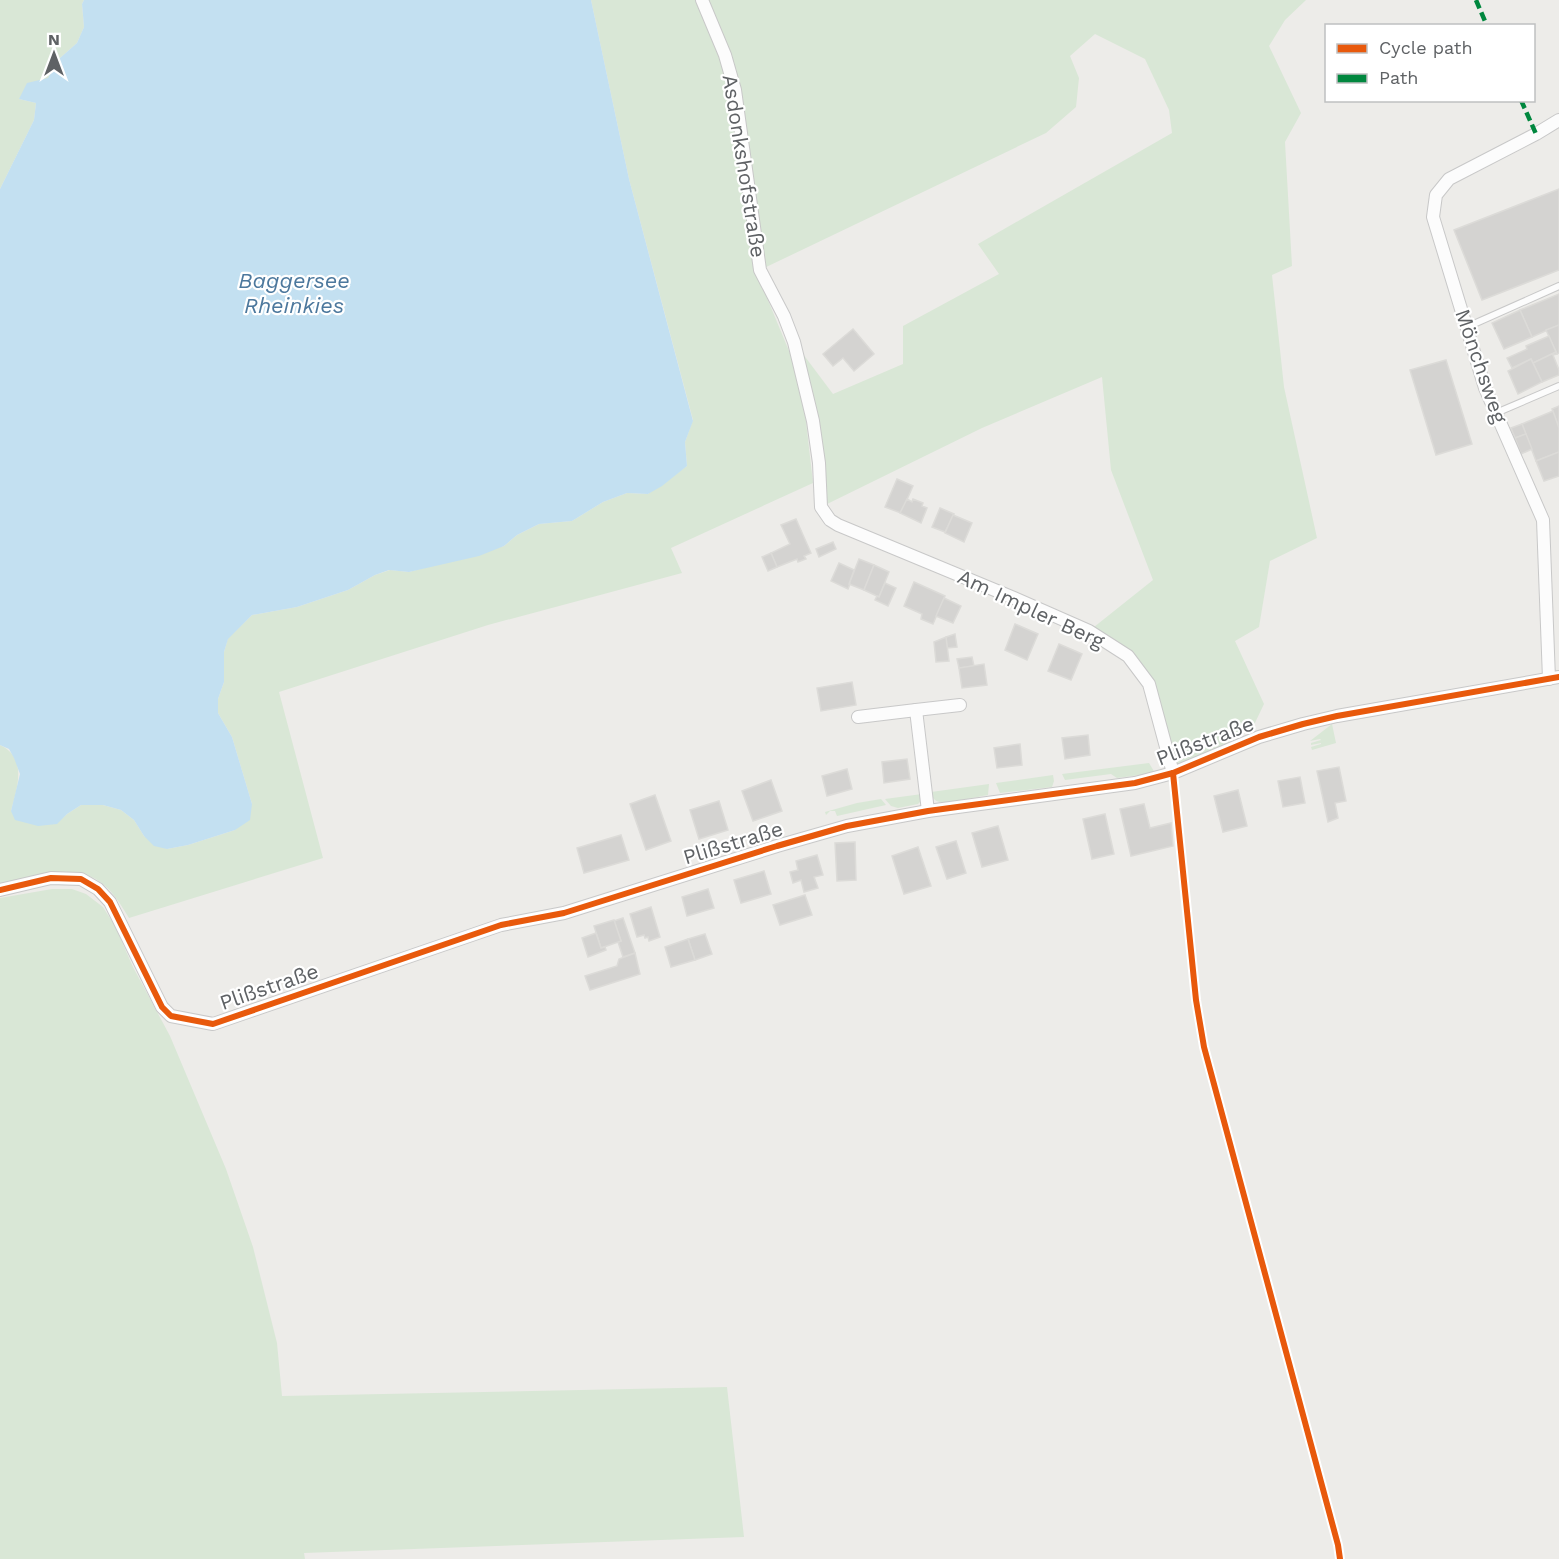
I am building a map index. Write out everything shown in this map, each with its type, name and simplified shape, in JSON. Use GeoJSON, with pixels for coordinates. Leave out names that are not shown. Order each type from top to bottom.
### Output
{"type":"FeatureCollection","features":[{"type":"Feature","properties":{"kind":"street","name":"Asdonkshofstraße"},"geometry":{"type":"LineString","coordinates":[[702,0],[725,54],[735,90],[760,270],[784,316],[794,342],[813,421],[819,463],[821,507]]}},
{"type":"Feature","properties":{"kind":"street","name":"Mönchsweg"},"geometry":{"type":"LineString","coordinates":[[1554,678],[1543,520],[1485,388],[1433,217],[1436,195],[1449,179],[1559,120]]}},
{"type":"Feature","properties":{"kind":"street","name":"Am Impler Berg"},"geometry":{"type":"LineString","coordinates":[[821,507],[830,520],[838,525],[1089,631],[1128,656],[1149,684],[1173,773]]}},
{"type":"Feature","properties":{"kind":"street","name":"Plißstraße"},"geometry":{"type":"LineString","coordinates":[[0,890],[51,878],[81,879],[98,889],[110,902],[162,1007],[171,1016],[213,1024],[501,925],[564,913],[847,826],[928,811],[1135,783],[1173,773],[1258,737],[1303,724],[1554,678]]}},
{"type":"Feature","properties":{"kind":"street"},"geometry":{"type":"LineString","coordinates":[[858,717],[960,705]]}},
{"type":"Feature","properties":{"kind":"street"},"geometry":{"type":"LineString","coordinates":[[916,710],[928,811]]}},
{"type":"Feature","properties":{"kind":"lane"},"geometry":{"type":"LineString","coordinates":[[1466,328],[1559,286]]}},
{"type":"Feature","properties":{"kind":"lane"},"geometry":{"type":"LineString","coordinates":[[1496,413],[1559,386]]}},
{"type":"Feature","properties":{"kind":"green space"},"geometry":{"type":"Polygon","coordinates":[[[0,0],[84,0],[82,4],[84,27],[77,43],[60,58],[48,79],[19,99],[36,103],[34,120],[0,189],[0,0]]]}},
{"type":"Feature","properties":{"kind":"green space"},"geometry":{"type":"Polygon","coordinates":[[[591,0],[1306,0],[1285,20],[1269,46],[1301,113],[1285,142],[1292,266],[1272,275],[1284,387],[1317,538],[1270,561],[1259,627],[1235,641],[1264,704],[1252,729],[1173,773],[1149,684],[1128,656],[1089,631],[1153,580],[1111,470],[1102,377],[982,428],[821,507],[804,402],[813,483],[671,548],[682,573],[488,625],[279,692],[323,858],[129,918],[109,890],[89,876],[77,873],[51,873],[0,884],[0,745],[9,751],[17,766],[18,783],[11,811],[56,824],[81,805],[103,805],[121,810],[134,820],[144,836],[167,849],[235,830],[252,804],[232,737],[218,713],[218,699],[224,682],[224,652],[228,638],[252,615],[297,607],[348,590],[375,575],[390,570],[409,572],[504,546],[517,535],[539,524],[572,521],[603,502],[627,493],[648,494],[687,466],[685,442],[693,420],[629,179],[591,0]],[[1095,34],[1070,56],[1079,78],[1076,107],[1046,133],[760,270],[755,269],[794,363],[802,392],[794,342],[833,394],[903,364],[903,326],[999,274],[978,244],[1172,133],[1169,110],[1145,59],[1095,34]]]}},
{"type":"Feature","properties":{"kind":"green space"},"geometry":{"type":"Polygon","coordinates":[[[1332,724],[1336,743],[1312,750],[1311,747],[1321,743],[1311,745],[1311,743],[1321,740],[1310,741],[1332,724]]]}},
{"type":"Feature","properties":{"kind":"green space"},"geometry":{"type":"Polygon","coordinates":[[[1149,763],[1155,773],[1117,778],[1111,774],[1065,780],[1062,774],[1149,763]]]}},
{"type":"Feature","properties":{"kind":"green space"},"geometry":{"type":"Polygon","coordinates":[[[1053,775],[1052,787],[1000,793],[996,783],[1053,775]]]}},
{"type":"Feature","properties":{"kind":"green space"},"geometry":{"type":"Polygon","coordinates":[[[989,784],[988,795],[956,801],[938,801],[931,792],[989,784]]]}},
{"type":"Feature","properties":{"kind":"green space"},"geometry":{"type":"Polygon","coordinates":[[[922,794],[918,804],[898,808],[891,806],[885,799],[922,794]]]}},
{"type":"Feature","properties":{"kind":"green space"},"geometry":{"type":"Polygon","coordinates":[[[881,799],[886,805],[837,816],[835,811],[830,811],[826,815],[825,812],[857,803],[881,799]]]}},
{"type":"Feature","properties":{"kind":"green space"},"geometry":{"type":"Polygon","coordinates":[[[52,889],[72,889],[86,894],[103,907],[115,926],[133,967],[170,1036],[226,1169],[253,1247],[277,1343],[282,1396],[727,1387],[744,1537],[304,1553],[305,1559],[0,1559],[0,898],[52,889]]]}},
{"type":"Feature","properties":{"kind":"water","name":"Baggersee Rheinkies"},"geometry":{"type":"Polygon","coordinates":[[[84,0],[591,0],[629,179],[693,421],[685,442],[687,466],[648,494],[627,493],[603,502],[572,521],[539,524],[517,535],[504,546],[479,556],[409,572],[389,570],[348,590],[297,607],[252,615],[228,639],[224,652],[224,682],[218,699],[218,713],[232,737],[252,804],[250,820],[235,830],[167,849],[154,846],[144,836],[134,820],[121,810],[103,805],[81,805],[57,824],[38,826],[15,820],[11,811],[20,774],[9,749],[0,745],[0,189],[34,120],[36,103],[19,99],[27,83],[48,78],[60,58],[77,43],[84,27],[82,4],[84,0]]]}},
{"type":"Feature","properties":{"kind":"building"},"geometry":{"type":"Polygon","coordinates":[[[1559,189],[1559,270],[1482,300],[1454,230],[1559,189]]]}},
{"type":"Feature","properties":{"kind":"building"},"geometry":{"type":"Polygon","coordinates":[[[1559,294],[1559,325],[1532,337],[1520,310],[1559,294]]]}},
{"type":"Feature","properties":{"kind":"building"},"geometry":{"type":"Polygon","coordinates":[[[1520,310],[1532,337],[1504,349],[1492,323],[1520,310]]]}},
{"type":"Feature","properties":{"kind":"building"},"geometry":{"type":"Polygon","coordinates":[[[1559,325],[1559,353],[1557,354],[1546,330],[1559,325]]]}},
{"type":"Feature","properties":{"kind":"building"},"geometry":{"type":"Polygon","coordinates":[[[853,329],[874,354],[854,371],[843,358],[833,366],[823,354],[853,329]]]}},
{"type":"Feature","properties":{"kind":"building"},"geometry":{"type":"Polygon","coordinates":[[[1549,336],[1556,352],[1533,363],[1531,359],[1512,368],[1507,358],[1527,349],[1526,346],[1549,336]]]}},
{"type":"Feature","properties":{"kind":"building"},"geometry":{"type":"Polygon","coordinates":[[[1556,352],[1557,354],[1553,355],[1559,375],[1542,382],[1533,363],[1556,352]]]}},
{"type":"Feature","properties":{"kind":"building"},"geometry":{"type":"Polygon","coordinates":[[[1531,359],[1542,382],[1518,394],[1508,371],[1531,359]]]}},
{"type":"Feature","properties":{"kind":"building"},"geometry":{"type":"Polygon","coordinates":[[[1446,360],[1472,444],[1436,455],[1410,370],[1446,360]]]}},
{"type":"Feature","properties":{"kind":"building"},"geometry":{"type":"Polygon","coordinates":[[[1559,406],[1559,428],[1552,409],[1559,406]]]}},
{"type":"Feature","properties":{"kind":"building"},"geometry":{"type":"Polygon","coordinates":[[[1553,411],[1559,428],[1559,452],[1536,461],[1522,424],[1553,411]]]}},
{"type":"Feature","properties":{"kind":"building"},"geometry":{"type":"Polygon","coordinates":[[[1522,424],[1526,434],[1515,438],[1511,428],[1522,424]]]}},
{"type":"Feature","properties":{"kind":"building"},"geometry":{"type":"Polygon","coordinates":[[[1526,434],[1532,449],[1521,454],[1515,438],[1526,434]]]}},
{"type":"Feature","properties":{"kind":"building"},"geometry":{"type":"Polygon","coordinates":[[[1559,452],[1559,476],[1544,481],[1536,461],[1559,452]]]}},
{"type":"Feature","properties":{"kind":"building"},"geometry":{"type":"Polygon","coordinates":[[[897,479],[913,486],[901,513],[885,507],[897,479]]]}},
{"type":"Feature","properties":{"kind":"building"},"geometry":{"type":"Polygon","coordinates":[[[907,499],[923,503],[922,506],[927,508],[921,523],[900,513],[907,499]]]}},
{"type":"Feature","properties":{"kind":"building"},"geometry":{"type":"Polygon","coordinates":[[[940,508],[954,514],[945,532],[932,527],[940,508]]]}},
{"type":"Feature","properties":{"kind":"building"},"geometry":{"type":"Polygon","coordinates":[[[953,515],[972,523],[964,542],[945,533],[953,515]]]}},
{"type":"Feature","properties":{"kind":"building"},"geometry":{"type":"Polygon","coordinates":[[[796,519],[811,553],[804,556],[806,559],[798,562],[797,559],[777,567],[771,553],[790,544],[781,525],[796,519]]]}},
{"type":"Feature","properties":{"kind":"building"},"geometry":{"type":"Polygon","coordinates":[[[833,542],[836,549],[819,557],[816,549],[833,542]]]}},
{"type":"Feature","properties":{"kind":"building"},"geometry":{"type":"Polygon","coordinates":[[[771,553],[777,567],[768,571],[762,557],[771,553]]]}},
{"type":"Feature","properties":{"kind":"building"},"geometry":{"type":"Polygon","coordinates":[[[859,559],[874,565],[864,590],[849,584],[859,559]]]}},
{"type":"Feature","properties":{"kind":"building"},"geometry":{"type":"Polygon","coordinates":[[[839,563],[854,570],[848,589],[831,581],[839,563]]]}},
{"type":"Feature","properties":{"kind":"building"},"geometry":{"type":"Polygon","coordinates":[[[874,565],[889,572],[879,597],[864,590],[874,565]]]}},
{"type":"Feature","properties":{"kind":"building"},"geometry":{"type":"Polygon","coordinates":[[[914,582],[945,596],[933,624],[921,619],[922,614],[904,606],[914,582]]]}},
{"type":"Feature","properties":{"kind":"building"},"geometry":{"type":"Polygon","coordinates":[[[885,583],[896,588],[888,606],[875,600],[877,596],[879,597],[885,583]]]}},
{"type":"Feature","properties":{"kind":"building"},"geometry":{"type":"Polygon","coordinates":[[[944,598],[961,606],[953,623],[936,616],[944,598]]]}},
{"type":"Feature","properties":{"kind":"building"},"geometry":{"type":"Polygon","coordinates":[[[1015,624],[1038,634],[1027,660],[1005,650],[1015,624]]]}},
{"type":"Feature","properties":{"kind":"building"},"geometry":{"type":"Polygon","coordinates":[[[955,634],[957,647],[947,648],[946,637],[955,634]]]}},
{"type":"Feature","properties":{"kind":"building"},"geometry":{"type":"Polygon","coordinates":[[[946,637],[949,661],[936,662],[934,642],[946,637]]]}},
{"type":"Feature","properties":{"kind":"building"},"geometry":{"type":"Polygon","coordinates":[[[1059,644],[1082,654],[1071,680],[1048,671],[1059,644]]]}},
{"type":"Feature","properties":{"kind":"building"},"geometry":{"type":"Polygon","coordinates":[[[972,657],[974,666],[959,668],[957,659],[972,657]]]}},
{"type":"Feature","properties":{"kind":"building"},"geometry":{"type":"Polygon","coordinates":[[[984,664],[987,685],[962,688],[959,668],[984,664]]]}},
{"type":"Feature","properties":{"kind":"building"},"geometry":{"type":"Polygon","coordinates":[[[852,682],[856,705],[821,711],[817,688],[852,682]]]}},
{"type":"Feature","properties":{"kind":"building"},"geometry":{"type":"Polygon","coordinates":[[[1088,735],[1090,755],[1065,759],[1062,738],[1088,735]]]}},
{"type":"Feature","properties":{"kind":"building"},"geometry":{"type":"Polygon","coordinates":[[[1020,744],[1022,765],[997,768],[994,748],[1020,744]]]}},
{"type":"Feature","properties":{"kind":"building"},"geometry":{"type":"Polygon","coordinates":[[[907,759],[910,779],[884,783],[882,762],[907,759]]]}},
{"type":"Feature","properties":{"kind":"building"},"geometry":{"type":"Polygon","coordinates":[[[1339,767],[1346,801],[1335,803],[1338,818],[1328,822],[1317,771],[1339,767]]]}},
{"type":"Feature","properties":{"kind":"building"},"geometry":{"type":"Polygon","coordinates":[[[847,769],[852,789],[827,796],[822,776],[847,769]]]}},
{"type":"Feature","properties":{"kind":"building"},"geometry":{"type":"Polygon","coordinates":[[[1300,777],[1305,803],[1283,807],[1278,781],[1300,777]]]}},
{"type":"Feature","properties":{"kind":"building"},"geometry":{"type":"Polygon","coordinates":[[[771,780],[782,811],[753,821],[742,791],[771,780]]]}},
{"type":"Feature","properties":{"kind":"building"},"geometry":{"type":"Polygon","coordinates":[[[1238,790],[1247,826],[1223,832],[1214,796],[1238,790]]]}},
{"type":"Feature","properties":{"kind":"building"},"geometry":{"type":"Polygon","coordinates":[[[655,795],[671,841],[646,850],[630,804],[655,795]]]}},
{"type":"Feature","properties":{"kind":"building"},"geometry":{"type":"Polygon","coordinates":[[[719,801],[728,830],[699,839],[690,810],[719,801]]]}},
{"type":"Feature","properties":{"kind":"building"},"geometry":{"type":"Polygon","coordinates":[[[1144,804],[1150,828],[1171,823],[1173,846],[1131,856],[1120,809],[1144,804]]]}},
{"type":"Feature","properties":{"kind":"building"},"geometry":{"type":"Polygon","coordinates":[[[1105,814],[1114,854],[1092,859],[1083,819],[1105,814]]]}},
{"type":"Feature","properties":{"kind":"building"},"geometry":{"type":"Polygon","coordinates":[[[998,826],[1008,860],[982,867],[972,833],[998,826]]]}},
{"type":"Feature","properties":{"kind":"building"},"geometry":{"type":"Polygon","coordinates":[[[621,835],[629,860],[584,873],[577,848],[621,835]]]}},
{"type":"Feature","properties":{"kind":"building"},"geometry":{"type":"Polygon","coordinates":[[[956,841],[966,873],[947,879],[936,847],[956,841]]]}},
{"type":"Feature","properties":{"kind":"building"},"geometry":{"type":"Polygon","coordinates":[[[855,842],[856,880],[837,881],[835,843],[855,842]]]}},
{"type":"Feature","properties":{"kind":"building"},"geometry":{"type":"Polygon","coordinates":[[[918,847],[931,886],[904,894],[892,856],[918,847]]]}},
{"type":"Feature","properties":{"kind":"building"},"geometry":{"type":"Polygon","coordinates":[[[817,855],[823,875],[814,877],[818,888],[804,892],[801,880],[793,883],[790,872],[798,870],[796,861],[817,855]]]}},
{"type":"Feature","properties":{"kind":"building"},"geometry":{"type":"Polygon","coordinates":[[[764,871],[771,894],[741,903],[734,880],[764,871]]]}},
{"type":"Feature","properties":{"kind":"building"},"geometry":{"type":"Polygon","coordinates":[[[708,889],[714,908],[687,916],[682,897],[708,889]]]}},
{"type":"Feature","properties":{"kind":"building"},"geometry":{"type":"Polygon","coordinates":[[[805,895],[812,915],[780,925],[773,905],[805,895]]]}},
{"type":"Feature","properties":{"kind":"building"},"geometry":{"type":"Polygon","coordinates":[[[651,907],[660,937],[649,941],[644,935],[637,937],[630,914],[651,907]]]}},
{"type":"Feature","properties":{"kind":"building"},"geometry":{"type":"Polygon","coordinates":[[[623,918],[635,953],[623,957],[618,942],[621,941],[614,921],[623,918]]]}},
{"type":"Feature","properties":{"kind":"building"},"geometry":{"type":"Polygon","coordinates":[[[614,920],[621,941],[601,948],[594,926],[614,920]]]}},
{"type":"Feature","properties":{"kind":"building"},"geometry":{"type":"Polygon","coordinates":[[[596,933],[601,948],[605,947],[606,950],[588,957],[582,938],[596,933]]]}},
{"type":"Feature","properties":{"kind":"building"},"geometry":{"type":"Polygon","coordinates":[[[705,934],[712,954],[695,960],[688,939],[705,934]]]}},
{"type":"Feature","properties":{"kind":"building"},"geometry":{"type":"Polygon","coordinates":[[[688,939],[695,960],[671,967],[665,947],[688,939]]]}},
{"type":"Feature","properties":{"kind":"building"},"geometry":{"type":"Polygon","coordinates":[[[635,953],[640,974],[590,990],[585,976],[617,966],[619,959],[635,953]]]}},
{"type":"Feature","properties":{"kind":"marked path"},"geometry":{"type":"LineString","coordinates":[[1476,0],[1486,24]]}},
{"type":"Feature","properties":{"kind":"marked path"},"geometry":{"type":"LineString","coordinates":[[1522,102],[1536,134]]}},
{"type":"Feature","properties":{"kind":"cycle path"},"geometry":{"type":"LineString","coordinates":[[0,890],[51,878],[81,879],[98,889],[110,902],[162,1007],[171,1016],[213,1024],[501,925],[564,913],[847,826],[928,811],[1135,783],[1173,773],[1259,737],[1303,724],[1559,677]]}},
{"type":"Feature","properties":{"kind":"cycle path"},"geometry":{"type":"LineString","coordinates":[[1173,773],[1196,1000],[1204,1047],[1340,1559]]}}]}
